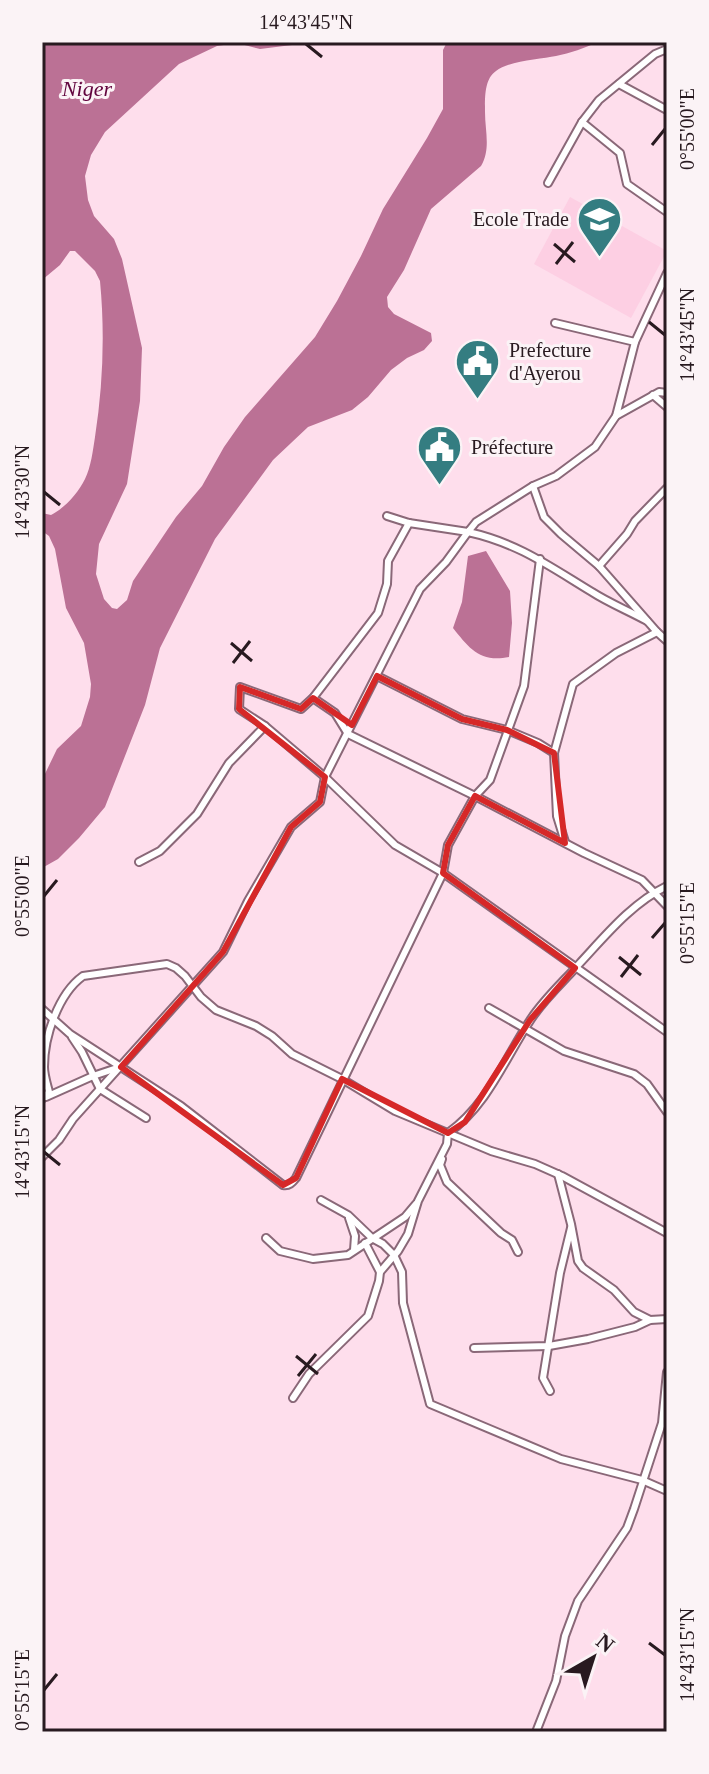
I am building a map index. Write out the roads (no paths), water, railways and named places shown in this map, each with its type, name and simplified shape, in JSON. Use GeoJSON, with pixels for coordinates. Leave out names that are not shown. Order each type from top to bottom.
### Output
{"type":"FeatureCollection","features":[{"type":"Feature","properties":{"kind":"street"},"geometry":{"type":"LineString","coordinates":[[548,183],[582,122],[599,100],[655,54],[667,49]]}},
{"type":"Feature","properties":{"kind":"street"},"geometry":{"type":"LineString","coordinates":[[619,84],[667,110]]}},
{"type":"Feature","properties":{"kind":"street"},"geometry":{"type":"LineString","coordinates":[[582,122],[620,153],[627,184],[667,212]]}},
{"type":"Feature","properties":{"kind":"street"},"geometry":{"type":"LineString","coordinates":[[42,1157],[223,952],[248,901],[291,827],[320,802],[325,777],[420,589],[446,562],[476,522],[533,486],[556,476],[595,447],[616,416],[635,342],[667,273]]}},
{"type":"Feature","properties":{"kind":"street"},"geometry":{"type":"LineString","coordinates":[[555,323],[635,342]]}},
{"type":"Feature","properties":{"kind":"street"},"geometry":{"type":"LineString","coordinates":[[616,416],[660,394],[667,387]]}},
{"type":"Feature","properties":{"kind":"street"},"geometry":{"type":"LineString","coordinates":[[660,394],[667,407]]}},
{"type":"Feature","properties":{"kind":"street"},"geometry":{"type":"LineString","coordinates":[[533,486],[544,517],[599,566],[667,641]]}},
{"type":"Feature","properties":{"kind":"street"},"geometry":{"type":"LineString","coordinates":[[599,566],[635,521],[667,488]]}},
{"type":"Feature","properties":{"kind":"street"},"geometry":{"type":"LineString","coordinates":[[387,516],[409,523],[495,538],[540,559],[595,594],[647,621]]}},
{"type":"Feature","properties":{"kind":"street"},"geometry":{"type":"LineString","coordinates":[[409,523],[388,561],[384,597],[374,619],[313,698],[301,709],[240,687],[239,709],[265,726],[325,777],[395,845],[443,873],[667,1032]]}},
{"type":"Feature","properties":{"kind":"street"},"geometry":{"type":"LineString","coordinates":[[42,1009],[70,1034],[181,1106],[283,1185],[287,1186],[296,1178],[443,873],[448,845],[475,796],[490,780],[524,686],[540,559]]}},
{"type":"Feature","properties":{"kind":"street"},"geometry":{"type":"LineString","coordinates":[[565,843],[557,816],[554,753],[573,684],[616,653],[657,632]]}},
{"type":"Feature","properties":{"kind":"street"},"geometry":{"type":"LineString","coordinates":[[377,676],[462,719],[507,730],[554,753]]}},
{"type":"Feature","properties":{"kind":"street"},"geometry":{"type":"LineString","coordinates":[[313,698],[335,713],[348,734],[642,880],[667,906]]}},
{"type":"Feature","properties":{"kind":"street"},"geometry":{"type":"LineString","coordinates":[[139,862],[160,851],[197,814],[229,763],[265,726]]}},
{"type":"Feature","properties":{"kind":"street"},"geometry":{"type":"LineString","coordinates":[[448,1133],[465,1122],[479,1104],[545,1000],[622,919],[654,892],[667,886]]}},
{"type":"Feature","properties":{"kind":"street"},"geometry":{"type":"LineString","coordinates":[[44,1099],[49,1092],[44,1068],[53,1018],[60,1003],[83,976],[167,964],[176,968],[216,1010],[256,1026],[292,1054],[395,1111],[558,1174],[667,1233]]}},
{"type":"Feature","properties":{"kind":"street"},"geometry":{"type":"LineString","coordinates":[[489,1008],[564,1051],[634,1074],[647,1084],[667,1112]]}},
{"type":"Feature","properties":{"kind":"street"},"geometry":{"type":"LineString","coordinates":[[70,1034],[100,1089],[146,1118]]}},
{"type":"Feature","properties":{"kind":"street"},"geometry":{"type":"LineString","coordinates":[[44,1099],[93,1076],[121,1067]]}},
{"type":"Feature","properties":{"kind":"street"},"geometry":{"type":"LineString","coordinates":[[448,1133],[440,1165],[447,1182],[512,1240],[518,1252]]}},
{"type":"Feature","properties":{"kind":"street"},"geometry":{"type":"LineString","coordinates":[[293,1398],[309,1374],[368,1316],[380,1272],[408,1234],[418,1201],[447,1144]]}},
{"type":"Feature","properties":{"kind":"street"},"geometry":{"type":"LineString","coordinates":[[558,1174],[578,1261],[614,1290],[634,1312],[650,1320]]}},
{"type":"Feature","properties":{"kind":"street"},"geometry":{"type":"LineString","coordinates":[[321,1200],[348,1215],[394,1255],[402,1272],[403,1303],[430,1404],[561,1459],[644,1481],[667,1491]]}},
{"type":"Feature","properties":{"kind":"street"},"geometry":{"type":"LineString","coordinates":[[266,1238],[280,1251],[313,1259],[348,1255],[405,1217],[418,1201]]}},
{"type":"Feature","properties":{"kind":"street"},"geometry":{"type":"LineString","coordinates":[[348,1215],[355,1236],[354,1251]]}},
{"type":"Feature","properties":{"kind":"street"},"geometry":{"type":"LineString","coordinates":[[550,1391],[543,1378],[571,1224]]}},
{"type":"Feature","properties":{"kind":"street"},"geometry":{"type":"LineString","coordinates":[[365,1243],[380,1272]]}},
{"type":"Feature","properties":{"kind":"street"},"geometry":{"type":"LineString","coordinates":[[474,1348],[549,1346],[635,1327],[650,1320],[667,1319]]}},
{"type":"Feature","properties":{"kind":"street"},"geometry":{"type":"LineString","coordinates":[[536,1732],[556,1681],[565,1636],[578,1601],[627,1528],[662,1423],[667,1372]]}},
{"type":"Feature","properties":{"kind":"water","name":"Niger"},"geometry":{"type":"Polygon","coordinates":[[[42,42],[298,42],[260,49],[237,43],[217,46],[179,64],[105,132],[91,155],[85,176],[88,200],[94,216],[114,239],[122,259],[142,348],[140,401],[127,484],[99,544],[96,574],[104,599],[117,609],[127,600],[133,581],[176,517],[202,486],[245,417],[315,337],[337,301],[383,209],[443,109],[443,50],[447,42],[598,42],[561,55],[508,65],[492,75],[485,95],[487,146],[484,160],[431,209],[404,270],[387,297],[388,307],[394,314],[431,333],[432,341],[424,350],[391,370],[352,410],[308,427],[273,460],[215,539],[160,648],[145,705],[105,807],[58,859],[42,868],[42,780],[57,749],[81,726],[91,684],[84,643],[66,608],[55,549],[49,536],[42,531],[42,513],[51,515],[61,508],[75,495],[87,474],[98,418],[103,340],[100,281],[95,271],[75,251],[70,251],[60,265],[42,280],[42,42]]]}},
{"type":"Feature","properties":{"kind":"water"},"geometry":{"type":"Polygon","coordinates":[[[486,551],[510,591],[512,623],[509,657],[483,656],[470,648],[453,628],[462,602],[468,556],[486,551]]]}},
{"type":"Feature","properties":{"kind":"place","name":"Ecole Trade"},"geometry":{"type":"Point","coordinates":[600,258]}},
{"type":"Feature","properties":{"kind":"place","name":"Prefecture d'Ayerou"},"geometry":{"type":"Point","coordinates":[478,400]}},
{"type":"Feature","properties":{"kind":"place","name":"Préfecture"},"geometry":{"type":"Point","coordinates":[440,486]}}]}
